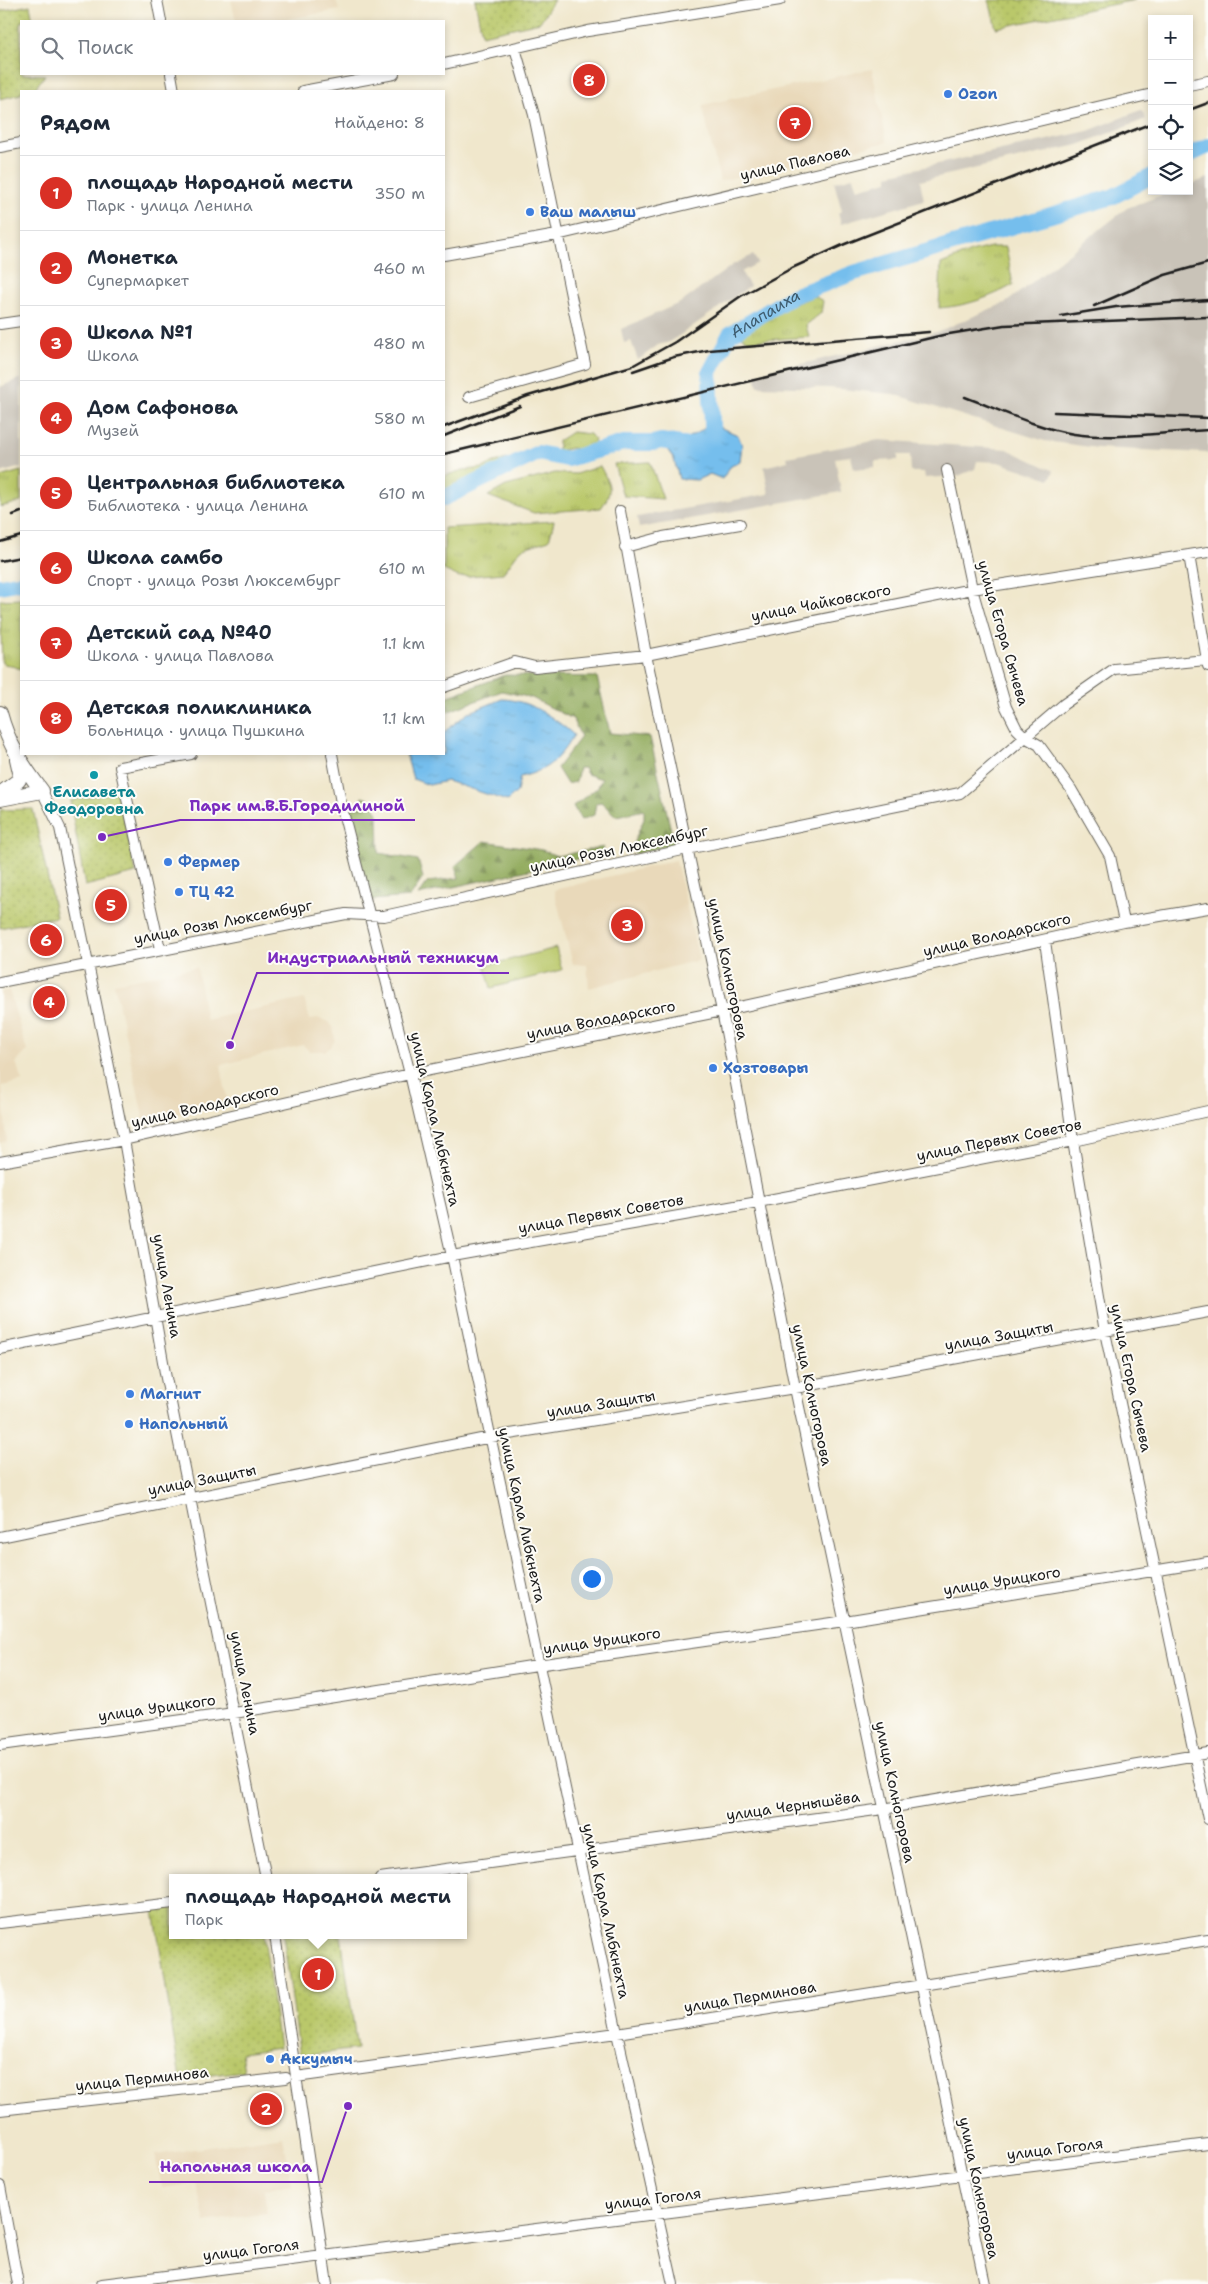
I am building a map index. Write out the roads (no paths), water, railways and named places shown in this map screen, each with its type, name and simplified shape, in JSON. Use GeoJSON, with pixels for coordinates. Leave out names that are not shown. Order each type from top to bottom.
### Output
{"type":"FeatureCollection","features":[{"type":"Feature","properties":{"kind":"main road","name":"улица Ленина"},"geometry":{"type":"LineString","coordinates":[[0,713],[4,730],[17,758],[42,791]]}},
{"type":"Feature","properties":{"kind":"main road"},"geometry":{"type":"LineString","coordinates":[[0,794],[19,780],[20,772],[17,758]]}},
{"type":"Feature","properties":{"kind":"main road"},"geometry":{"type":"LineString","coordinates":[[0,800],[42,791]]}},
{"type":"Feature","properties":{"kind":"street"},"geometry":{"type":"LineString","coordinates":[[157,0],[161,20]]}},
{"type":"Feature","properties":{"kind":"street"},"geometry":{"type":"LineString","coordinates":[[445,64],[641,22],[780,0]]}},
{"type":"Feature","properties":{"kind":"street"},"geometry":{"type":"LineString","coordinates":[[469,397],[585,364],[557,235],[534,115],[515,48]]}},
{"type":"Feature","properties":{"kind":"street"},"geometry":{"type":"LineString","coordinates":[[171,75],[174,90]]}},
{"type":"Feature","properties":{"kind":"street"},"geometry":{"type":"LineString","coordinates":[[308,90],[389,75]]}},
{"type":"Feature","properties":{"kind":"street"},"geometry":{"type":"LineString","coordinates":[[1193,84],[1208,81]]}},
{"type":"Feature","properties":{"kind":"street","name":"улица Павлова"},"geometry":{"type":"LineString","coordinates":[[445,255],[557,235],[1148,95]]}},
{"type":"Feature","properties":{"kind":"street"},"geometry":{"type":"LineString","coordinates":[[0,146],[20,143]]}},
{"type":"Feature","properties":{"kind":"street"},"geometry":{"type":"LineString","coordinates":[[0,324],[20,321]]}},
{"type":"Feature","properties":{"kind":"street","name":"улица Егора Сычева"},"geometry":{"type":"LineString","coordinates":[[947,470],[972,589],[1006,707],[1018,729],[1025,737],[1039,745],[1071,789],[1110,856],[1124,922]]}},
{"type":"Feature","properties":{"kind":"street","name":"улица Колногорова"},"geometry":{"type":"LineString","coordinates":[[620,511],[646,655],[722,1011],[795,1388],[984,2284]]}},
{"type":"Feature","properties":{"kind":"street"},"geometry":{"type":"LineString","coordinates":[[625,547],[663,537],[740,524]]}},
{"type":"Feature","properties":{"kind":"street","name":"улица Чайковского"},"geometry":{"type":"LineString","coordinates":[[445,687],[515,662],[535,666],[646,655],[972,589],[1208,552]]}},
{"type":"Feature","properties":{"kind":"street"},"geometry":{"type":"LineString","coordinates":[[1189,555],[1207,663]]}},
{"type":"Feature","properties":{"kind":"street","name":"улица Розы Люксембург"},"geometry":{"type":"LineString","coordinates":[[0,982],[160,949],[346,914],[384,916],[687,849],[960,793],[1064,704],[1114,669],[1207,663]]}},
{"type":"Feature","properties":{"kind":"street"},"geometry":{"type":"LineString","coordinates":[[160,949],[120,767],[186,755]]}},
{"type":"Feature","properties":{"kind":"street","name":"улица Карла Либкнехта"},"geometry":{"type":"LineString","coordinates":[[332,755],[342,808],[410,1074],[452,1256],[616,2033],[674,2284]]}},
{"type":"Feature","properties":{"kind":"street","name":"улица Ленина"},"geometry":{"type":"LineString","coordinates":[[42,791],[60,828],[124,1140],[165,1373],[265,1874]]}},
{"type":"Feature","properties":{"kind":"street","name":"улица Володарского"},"geometry":{"type":"LineString","coordinates":[[0,1162],[124,1140],[410,1074],[722,1011],[1124,922],[1208,908]]}},
{"type":"Feature","properties":{"kind":"street","name":"улица Егора Сычева"},"geometry":{"type":"LineString","coordinates":[[1045,941],[1073,1141],[1105,1332],[1208,1819]]}},
{"type":"Feature","properties":{"kind":"street","name":"улица Первых Советов"},"geometry":{"type":"LineString","coordinates":[[0,1349],[452,1256],[758,1202],[1073,1141],[1208,1110]]}},
{"type":"Feature","properties":{"kind":"street","name":"улица Защиты"},"geometry":{"type":"LineString","coordinates":[[0,1537],[491,1437],[795,1388],[1208,1312]]}},
{"type":"Feature","properties":{"kind":"street","name":"улица Урицкого"},"geometry":{"type":"LineString","coordinates":[[0,1745],[234,1713],[538,1665],[845,1621],[1208,1562]]}},
{"type":"Feature","properties":{"kind":"street","name":"улица Чернышёва"},"geometry":{"type":"LineString","coordinates":[[409,1874],[883,1809],[1208,1754]]}},
{"type":"Feature","properties":{"kind":"street"},"geometry":{"type":"LineString","coordinates":[[0,1923],[169,1903]]}},
{"type":"Feature","properties":{"kind":"street"},"geometry":{"type":"LineString","coordinates":[[275,1939],[291,2077],[327,2284]]}},
{"type":"Feature","properties":{"kind":"street","name":"улица Перминова"},"geometry":{"type":"LineString","coordinates":[[0,2110],[291,2077],[616,2033],[1208,1940]]}},
{"type":"Feature","properties":{"kind":"street","name":"улица Гоголя"},"geometry":{"type":"LineString","coordinates":[[102,2284],[659,2213],[961,2177],[1208,2144]]}},
{"type":"Feature","properties":{"kind":"street"},"geometry":{"type":"LineString","coordinates":[[0,2186],[18,2284]]}},
{"type":"Feature","properties":{"kind":"water"},"geometry":{"type":"Polygon","coordinates":[[[708,426],[719,427],[738,435],[742,445],[740,461],[730,467],[722,479],[710,474],[697,480],[679,479],[674,459],[661,441],[674,442],[691,436],[708,426]]]}},
{"type":"Feature","properties":{"kind":"water"},"geometry":{"type":"Polygon","coordinates":[[[502,699],[512,700],[541,711],[574,735],[558,757],[546,767],[520,777],[517,792],[507,801],[447,781],[429,785],[413,779],[406,755],[445,755],[445,731],[468,713],[502,699]]]}},
{"type":"Feature","properties":{"kind":"waterway","name":"Алапаиха"},"geometry":{"type":"LineString","coordinates":[[1193,153],[1208,146]]}},
{"type":"Feature","properties":{"kind":"waterway","name":"Алапаиха"},"geometry":{"type":"LineString","coordinates":[[445,498],[538,453],[567,459],[624,443],[653,443],[661,441],[713,449],[710,372],[730,334],[793,296],[854,273],[1112,197],[1148,178]]}},
{"type":"Feature","properties":{"kind":"waterway","name":"Алапаиха"},"geometry":{"type":"LineString","coordinates":[[0,586],[20,582]]}},
{"type":"Feature","properties":{"kind":"railway"},"geometry":{"type":"LineString","coordinates":[[1193,109],[1208,103]]}},
{"type":"Feature","properties":{"kind":"railway"},"geometry":{"type":"LineString","coordinates":[[445,427],[528,396],[632,366],[675,342],[741,296],[792,268],[845,244],[1148,125]]}},
{"type":"Feature","properties":{"kind":"railway"},"geometry":{"type":"LineString","coordinates":[[1094,306],[1165,275],[1208,263]]}},
{"type":"Feature","properties":{"kind":"railway"},"geometry":{"type":"LineString","coordinates":[[1061,316],[1116,307],[1208,300]]}},
{"type":"Feature","properties":{"kind":"railway"},"geometry":{"type":"LineString","coordinates":[[445,454],[943,335],[1004,325],[1208,317]]}},
{"type":"Feature","properties":{"kind":"railway"},"geometry":{"type":"LineString","coordinates":[[633,371],[674,357],[709,350],[929,332]]}},
{"type":"Feature","properties":{"kind":"railway"},"geometry":{"type":"LineString","coordinates":[[965,397],[1032,423],[1074,434],[1124,436],[1208,430]]}},
{"type":"Feature","properties":{"kind":"railway"},"geometry":{"type":"LineString","coordinates":[[445,436],[520,406]]}},
{"type":"Feature","properties":{"kind":"railway"},"geometry":{"type":"LineString","coordinates":[[1054,412],[1208,418]]}},
{"type":"Feature","properties":{"kind":"railway"},"geometry":{"type":"LineString","coordinates":[[13,515],[20,512]]}},
{"type":"Feature","properties":{"kind":"railway"},"geometry":{"type":"LineString","coordinates":[[0,542],[20,536]]}},
{"type":"Feature","properties":{"kind":"railway"},"geometry":{"type":"LineString","coordinates":[[0,561],[20,557]]}},
{"type":"Feature","properties":{"kind":"place","name":"Детская поликлиника"},"geometry":{"type":"Point","coordinates":[589,80]}},
{"type":"Feature","properties":{"kind":"place","name":"Ozon"},"geometry":{"type":"Point","coordinates":[948,94]}},
{"type":"Feature","properties":{"kind":"place","name":"Детский сад №40"},"geometry":{"type":"Point","coordinates":[795,123]}},
{"type":"Feature","properties":{"kind":"place","name":"Ваш малыш"},"geometry":{"type":"Point","coordinates":[530,212]}},
{"type":"Feature","properties":{"kind":"place","name":"Елисавета Феодоровна"},"geometry":{"type":"Point","coordinates":[94,775]}},
{"type":"Feature","properties":{"kind":"place","name":"Парк им.В.Б.Городилиной"},"geometry":{"type":"Point","coordinates":[102,837]}},
{"type":"Feature","properties":{"kind":"place","name":"Фермер"},"geometry":{"type":"Point","coordinates":[168,862]}},
{"type":"Feature","properties":{"kind":"place","name":"ТЦ 42"},"geometry":{"type":"Point","coordinates":[179,892]}},
{"type":"Feature","properties":{"kind":"place","name":"Центральная библиотека"},"geometry":{"type":"Point","coordinates":[111,905]}},
{"type":"Feature","properties":{"kind":"place","name":"Школа №1"},"geometry":{"type":"Point","coordinates":[627,925]}},
{"type":"Feature","properties":{"kind":"place","name":"Школа самбо"},"geometry":{"type":"Point","coordinates":[46,940]}},
{"type":"Feature","properties":{"kind":"place","name":"Дом Сафонова"},"geometry":{"type":"Point","coordinates":[49,1002]}},
{"type":"Feature","properties":{"kind":"place","name":"Индустриальный техникум"},"geometry":{"type":"Point","coordinates":[230,1045]}},
{"type":"Feature","properties":{"kind":"place","name":"Хозтовары"},"geometry":{"type":"Point","coordinates":[713,1068]}},
{"type":"Feature","properties":{"kind":"place","name":"Магнит"},"geometry":{"type":"Point","coordinates":[130,1394]}},
{"type":"Feature","properties":{"kind":"place","name":"Напольный"},"geometry":{"type":"Point","coordinates":[129,1424]}},
{"type":"Feature","properties":{"kind":"place","name":"площадь Народной мести"},"geometry":{"type":"Point","coordinates":[318,1974]}},
{"type":"Feature","properties":{"kind":"place","name":"Аккумыч"},"geometry":{"type":"Point","coordinates":[270,2059]}},
{"type":"Feature","properties":{"kind":"place","name":"Напольная школа"},"geometry":{"type":"Point","coordinates":[348,2106]}},
{"type":"Feature","properties":{"kind":"place","name":"Монетка"},"geometry":{"type":"Point","coordinates":[266,2109]}}]}
